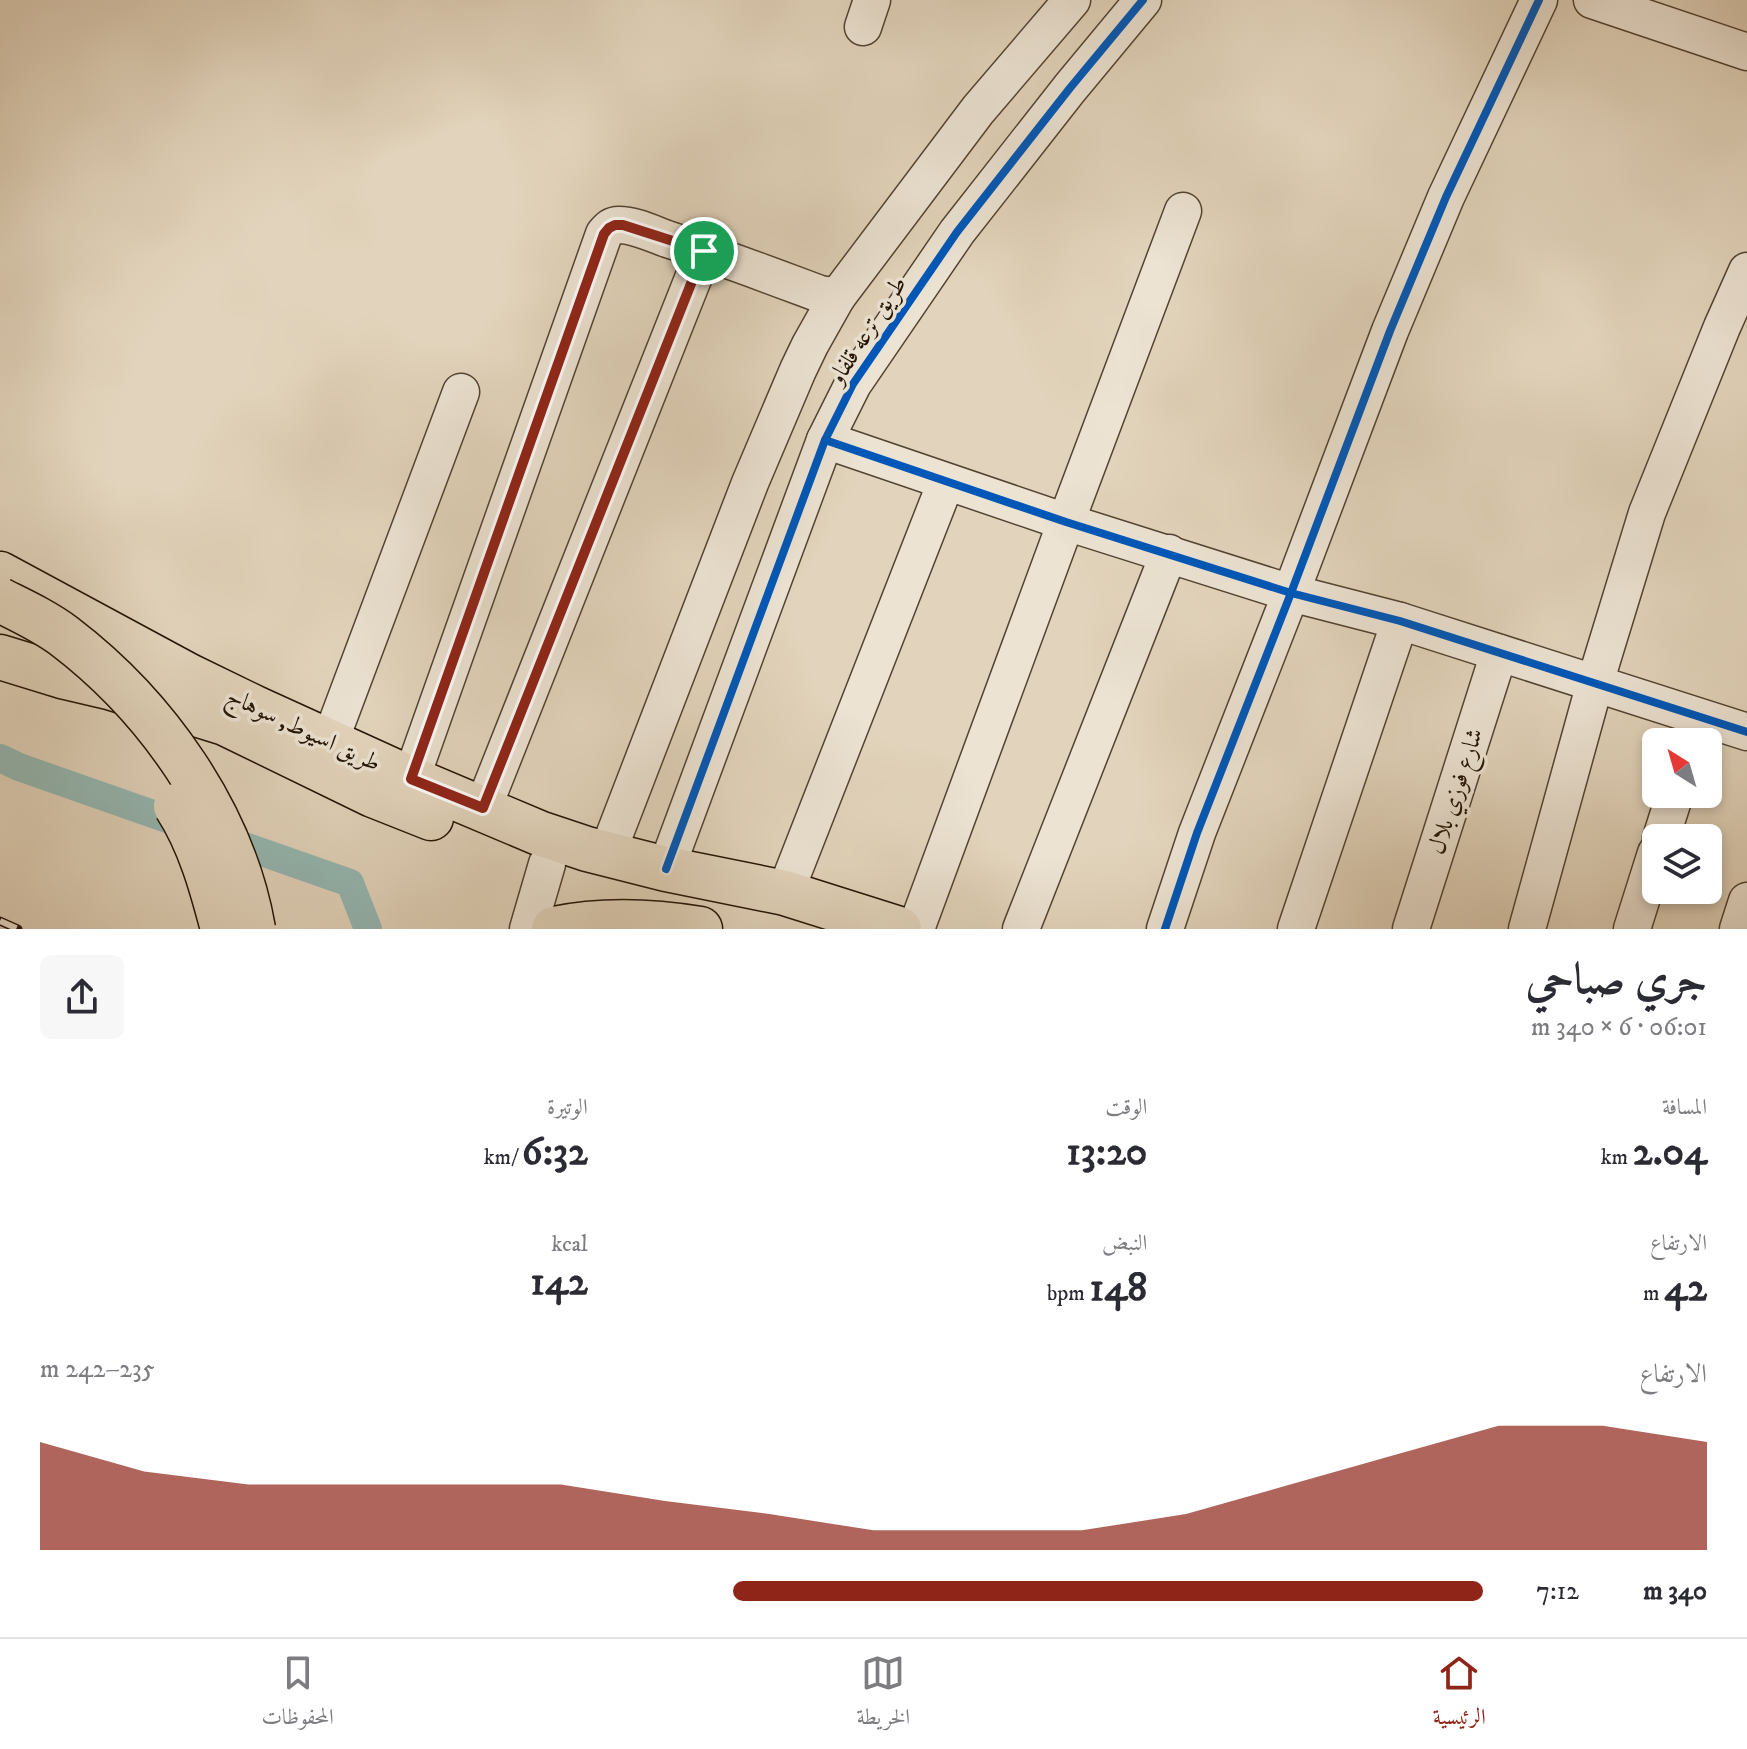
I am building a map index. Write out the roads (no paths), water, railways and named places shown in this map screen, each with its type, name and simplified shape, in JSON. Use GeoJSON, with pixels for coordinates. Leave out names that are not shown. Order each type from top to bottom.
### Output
{"type":"FeatureCollection","features":[{"type":"Feature","properties":{"kind":"main road","name":"طريق اسيوط, سوهاج"},"geometry":{"type":"LineString","coordinates":[[0,574],[189,676],[411,779],[539,833],[666,869],[785,893],[899,929]]}},
{"type":"Feature","properties":{"kind":"main road"},"geometry":{"type":"LineString","coordinates":[[0,600],[62,635],[140,706],[173,749],[222,828],[242,883],[253,929]]}},
{"type":"Feature","properties":{"kind":"main road"},"geometry":{"type":"LineString","coordinates":[[62,676],[85,620]]}},
{"type":"Feature","properties":{"kind":"main road"},"geometry":{"type":"LineString","coordinates":[[0,633],[40,656],[78,684],[152,771],[183,819],[199,851],[223,929]]}},
{"type":"Feature","properties":{"kind":"main road","name":"طريق اسيوط, سوهاج"},"geometry":{"type":"LineString","coordinates":[[0,657],[225,723],[373,795],[547,864],[601,880],[741,905],[818,929]]}},
{"type":"Feature","properties":{"kind":"main road"},"geometry":{"type":"LineString","coordinates":[[554,929],[637,922],[700,929]]}},
{"type":"Feature","properties":{"kind":"street","name":"طريق ترعه قلفاو"},"geometry":{"type":"LineString","coordinates":[[607,854],[750,483],[798,370],[837,297],[978,110],[1072,0]]}},
{"type":"Feature","properties":{"kind":"street","name":"طريق ترعه قلفاو"},"geometry":{"type":"LineString","coordinates":[[666,869],[825,440],[853,384],[957,232],[1143,0]]}},
{"type":"Feature","properties":{"kind":"street"},"geometry":{"type":"LineString","coordinates":[[1165,929],[1197,833],[1396,318],[1446,197],[1539,0]]}},
{"type":"Feature","properties":{"kind":"street"},"geometry":{"type":"LineString","coordinates":[[1592,0],[1747,52]]}},
{"type":"Feature","properties":{"kind":"street"},"geometry":{"type":"LineString","coordinates":[[916,929],[1183,211]]}},
{"type":"Feature","properties":{"kind":"street"},"geometry":{"type":"LineString","coordinates":[[411,779],[604,234],[609,228],[623,225],[820,294],[837,297]]}},
{"type":"Feature","properties":{"kind":"street"},"geometry":{"type":"LineString","coordinates":[[483,808],[704,251]]}},
{"type":"Feature","properties":{"kind":"street"},"geometry":{"type":"LineString","coordinates":[[1527,929],[1595,683],[1647,513],[1747,271]]}},
{"type":"Feature","properties":{"kind":"street"},"geometry":{"type":"LineString","coordinates":[[798,370],[853,384]]}},
{"type":"Feature","properties":{"kind":"street"},"geometry":{"type":"LineString","coordinates":[[330,741],[461,392]]}},
{"type":"Feature","properties":{"kind":"street"},"geometry":{"type":"LineString","coordinates":[[825,440],[1066,522],[1291,593],[1400,621],[1595,683],[1692,728]]}},
{"type":"Feature","properties":{"kind":"street"},"geometry":{"type":"LineString","coordinates":[[785,893],[946,482]]}},
{"type":"Feature","properties":{"kind":"street"},"geometry":{"type":"LineString","coordinates":[[1021,929],[1169,553]]}},
{"type":"Feature","properties":{"kind":"street"},"geometry":{"type":"LineString","coordinates":[[1296,929],[1400,621]]}},
{"type":"Feature","properties":{"kind":"street","name":"شارع فوزي بلال"},"geometry":{"type":"LineString","coordinates":[[1411,929],[1499,653]]}},
{"type":"Feature","properties":{"kind":"street"},"geometry":{"type":"LineString","coordinates":[[1722,731],[1747,732]]}},
{"type":"Feature","properties":{"kind":"street"},"geometry":{"type":"LineString","coordinates":[[528,929],[547,864]]}},
{"type":"Feature","properties":{"kind":"street"},"geometry":{"type":"LineString","coordinates":[[1632,929],[1642,897]]}},
{"type":"Feature","properties":{"kind":"street"},"geometry":{"type":"LineString","coordinates":[[1738,929],[1747,901]]}},
{"type":"Feature","properties":{"kind":"waterway"},"geometry":{"type":"LineString","coordinates":[[0,758],[350,883],[368,929]]}},
{"type":"Feature","properties":{"kind":"railway"},"geometry":{"type":"LineString","coordinates":[[0,921],[18,929]]}}]}
